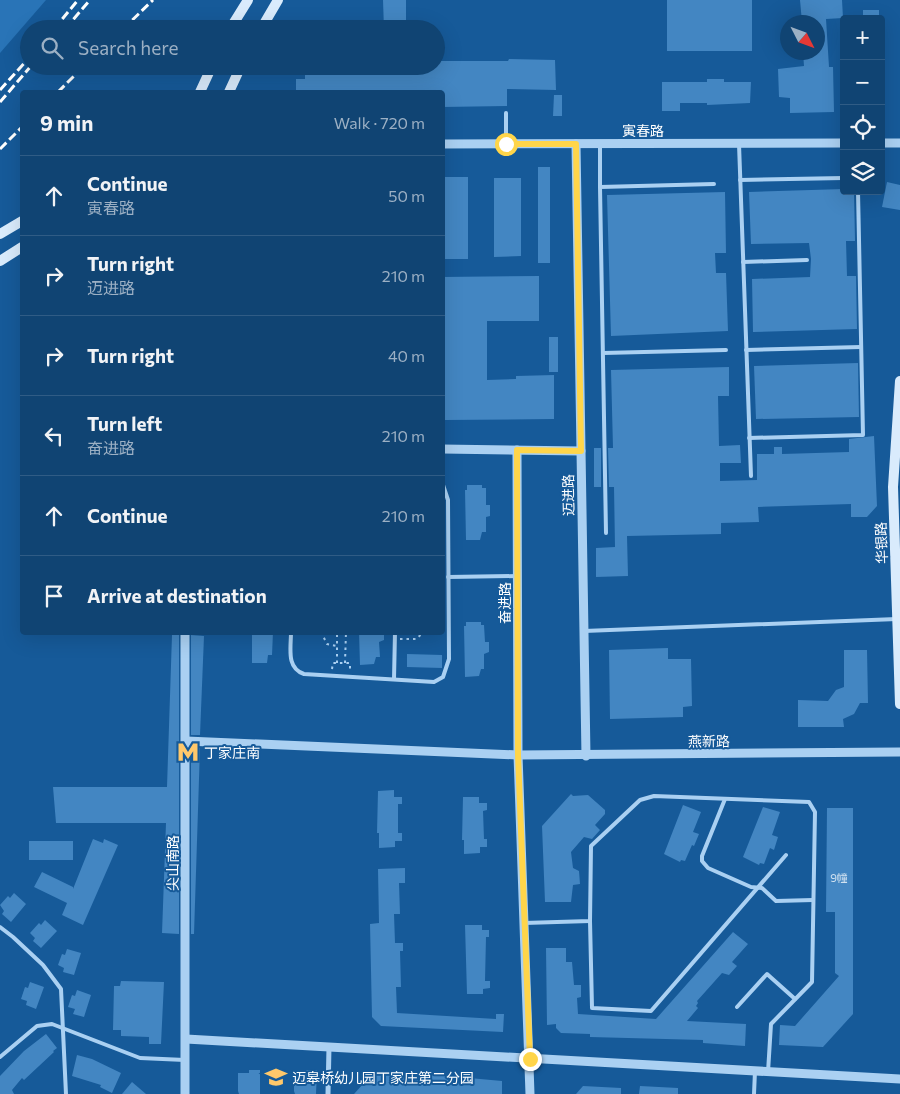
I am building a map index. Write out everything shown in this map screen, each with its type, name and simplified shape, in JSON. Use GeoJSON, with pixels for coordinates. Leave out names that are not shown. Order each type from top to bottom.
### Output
{"type":"FeatureCollection","features":[{"type":"Feature","properties":{"kind":"main road"},"geometry":{"type":"LineString","coordinates":[[236,20],[248,0]]}},
{"type":"Feature","properties":{"kind":"main road"},"geometry":{"type":"LineString","coordinates":[[266,20],[278,0]]}},
{"type":"Feature","properties":{"kind":"main road"},"geometry":{"type":"LineString","coordinates":[[201,90],[208,75]]}},
{"type":"Feature","properties":{"kind":"main road"},"geometry":{"type":"LineString","coordinates":[[230,90],[237,75]]}},
{"type":"Feature","properties":{"kind":"main road"},"geometry":{"type":"LineString","coordinates":[[0,234],[20,223]]}},
{"type":"Feature","properties":{"kind":"main road"},"geometry":{"type":"LineString","coordinates":[[0,261],[20,248]]}},
{"type":"Feature","properties":{"kind":"main road","name":"华银路"},"geometry":{"type":"LineString","coordinates":[[900,381],[892,487],[900,704]]}},
{"type":"Feature","properties":{"kind":"street","name":"寅春路"},"geometry":{"type":"LineString","coordinates":[[445,144],[840,143]]}},
{"type":"Feature","properties":{"kind":"street"},"geometry":{"type":"LineString","coordinates":[[885,143],[900,143]]}},
{"type":"Feature","properties":{"kind":"street","name":"迈进路"},"geometry":{"type":"LineString","coordinates":[[576,144],[586,756]]}},
{"type":"Feature","properties":{"kind":"street"},"geometry":{"type":"LineString","coordinates":[[445,449],[581,451]]}},
{"type":"Feature","properties":{"kind":"street","name":"奋进路"},"geometry":{"type":"LineString","coordinates":[[517,450],[518,755],[530,1094]]}},
{"type":"Feature","properties":{"kind":"street","name":"尖山南路"},"geometry":{"type":"LineString","coordinates":[[185,635],[185,1094]]}},
{"type":"Feature","properties":{"kind":"street","name":"燕新路"},"geometry":{"type":"LineString","coordinates":[[186,740],[518,755],[586,756],[900,752]]}},
{"type":"Feature","properties":{"kind":"street"},"geometry":{"type":"LineString","coordinates":[[186,1039],[900,1078]]}},
{"type":"Feature","properties":{"kind":"street"},"geometry":{"type":"LineString","coordinates":[[328,1094],[329,1047]]}},
{"type":"Feature","properties":{"kind":"lane"},"geometry":{"type":"LineString","coordinates":[[506,113],[506,144]]}},
{"type":"Feature","properties":{"kind":"lane"},"geometry":{"type":"LineString","coordinates":[[600,144],[606,532]]}},
{"type":"Feature","properties":{"kind":"lane"},"geometry":{"type":"LineString","coordinates":[[739,144],[751,476]]}},
{"type":"Feature","properties":{"kind":"lane"},"geometry":{"type":"LineString","coordinates":[[740,180],[840,178]]}},
{"type":"Feature","properties":{"kind":"lane"},"geometry":{"type":"LineString","coordinates":[[600,187],[714,184]]}},
{"type":"Feature","properties":{"kind":"lane"},"geometry":{"type":"LineString","coordinates":[[749,438],[863,435],[858,195]]}},
{"type":"Feature","properties":{"kind":"lane"},"geometry":{"type":"LineString","coordinates":[[743,262],[807,260]]}},
{"type":"Feature","properties":{"kind":"lane"},"geometry":{"type":"LineString","coordinates":[[746,350],[863,347]]}},
{"type":"Feature","properties":{"kind":"lane"},"geometry":{"type":"LineString","coordinates":[[603,353],[726,350]]}},
{"type":"Feature","properties":{"kind":"lane"},"geometry":{"type":"LineString","coordinates":[[291,635],[291,663],[295,669],[304,674],[434,682],[442,677],[447,670],[449,659],[448,500],[445,491]]}},
{"type":"Feature","properties":{"kind":"lane"},"geometry":{"type":"LineString","coordinates":[[448,577],[518,576]]}},
{"type":"Feature","properties":{"kind":"lane"},"geometry":{"type":"LineString","coordinates":[[584,631],[897,619]]}},
{"type":"Feature","properties":{"kind":"lane"},"geometry":{"type":"LineString","coordinates":[[394,679],[395,635]]}},
{"type":"Feature","properties":{"kind":"lane"},"geometry":{"type":"LineString","coordinates":[[768,1072],[771,1024],[812,982],[815,812],[809,802],[654,796],[640,800],[591,846],[592,1008],[651,1012],[759,888],[786,854]]}},
{"type":"Feature","properties":{"kind":"lane"},"geometry":{"type":"LineString","coordinates":[[725,799],[702,861],[708,868],[751,887],[762,888],[776,901],[813,900]]}},
{"type":"Feature","properties":{"kind":"lane"},"geometry":{"type":"LineString","coordinates":[[524,923],[590,921]]}},
{"type":"Feature","properties":{"kind":"lane"},"geometry":{"type":"LineString","coordinates":[[0,927],[43,965],[60,989],[64,1028],[66,1094]]}},
{"type":"Feature","properties":{"kind":"lane"},"geometry":{"type":"LineString","coordinates":[[737,1007],[767,974],[796,999]]}},
{"type":"Feature","properties":{"kind":"lane"},"geometry":{"type":"LineString","coordinates":[[0,1057],[37,1026],[52,1024],[140,1058],[185,1060]]}},
{"type":"Feature","properties":{"kind":"lane"},"geometry":{"type":"LineString","coordinates":[[754,1094],[755,1071]]}},
{"type":"Feature","properties":{"kind":"path"},"geometry":{"type":"LineString","coordinates":[[322,635],[327,644],[337,646]]}},
{"type":"Feature","properties":{"kind":"path"},"geometry":{"type":"LineString","coordinates":[[337,635],[337,663]]}},
{"type":"Feature","properties":{"kind":"path"},"geometry":{"type":"LineString","coordinates":[[345,663],[346,635]]}},
{"type":"Feature","properties":{"kind":"path"},"geometry":{"type":"LineString","coordinates":[[399,635],[399,639],[416,639],[421,635]]}},
{"type":"Feature","properties":{"kind":"path"},"geometry":{"type":"LineString","coordinates":[[332,676],[333,663],[350,663],[350,677]]}},
{"type":"Feature","properties":{"kind":"shaded area"},"geometry":{"type":"Polygon","coordinates":[[[0,0],[46,0],[29,20],[20,20],[20,30],[0,53],[0,0]]]}},
{"type":"Feature","properties":{"kind":"building"},"geometry":{"type":"Polygon","coordinates":[[[383,0],[406,0],[406,20],[384,20],[383,0]]]}},
{"type":"Feature","properties":{"kind":"building"},"geometry":{"type":"Polygon","coordinates":[[[667,0],[752,0],[752,51],[667,51],[667,0]]]}},
{"type":"Feature","properties":{"kind":"building"},"geometry":{"type":"Polygon","coordinates":[[[800,0],[842,0],[843,15],[840,15],[840,18],[826,19],[829,67],[833,67],[834,112],[790,113],[790,98],[779,97],[778,69],[804,66],[804,60],[825,60],[825,15],[801,15],[800,0]]]}},
{"type":"Feature","properties":{"kind":"building"},"geometry":{"type":"Polygon","coordinates":[[[863,10],[879,10],[879,15],[863,15],[863,10]]]}},
{"type":"Feature","properties":{"kind":"building"},"geometry":{"type":"Polygon","coordinates":[[[509,59],[555,60],[556,90],[507,89],[507,106],[445,107],[445,90],[296,90],[296,79],[305,79],[305,75],[445,75],[445,61],[508,61],[509,59]]]}},
{"type":"Feature","properties":{"kind":"building"},"geometry":{"type":"Polygon","coordinates":[[[707,79],[724,79],[724,82],[751,82],[750,103],[707,105],[707,103],[680,103],[680,111],[662,111],[662,82],[707,82],[707,79]]]}},
{"type":"Feature","properties":{"kind":"building"},"geometry":{"type":"Polygon","coordinates":[[[554,95],[562,95],[562,116],[553,116],[554,95]]]}},
{"type":"Feature","properties":{"kind":"building"},"geometry":{"type":"Polygon","coordinates":[[[538,167],[550,167],[550,263],[538,263],[538,167]]]}},
{"type":"Feature","properties":{"kind":"building"},"geometry":{"type":"Polygon","coordinates":[[[445,177],[468,177],[468,259],[445,259],[445,177]]]}},
{"type":"Feature","properties":{"kind":"building"},"geometry":{"type":"Polygon","coordinates":[[[494,178],[521,178],[521,256],[494,257],[494,178]]]}},
{"type":"Feature","properties":{"kind":"building"},"geometry":{"type":"Polygon","coordinates":[[[887,182],[900,185],[900,210],[882,207],[887,182]]]}},
{"type":"Feature","properties":{"kind":"building"},"geometry":{"type":"Polygon","coordinates":[[[840,189],[840,195],[854,195],[855,241],[846,241],[847,276],[856,276],[857,329],[753,332],[752,279],[810,277],[811,259],[809,243],[751,244],[749,192],[840,189]]]}},
{"type":"Feature","properties":{"kind":"building"},"geometry":{"type":"Polygon","coordinates":[[[725,192],[726,253],[715,253],[716,273],[726,273],[728,331],[611,336],[607,195],[725,192]]]}},
{"type":"Feature","properties":{"kind":"building"},"geometry":{"type":"Polygon","coordinates":[[[539,276],[539,321],[487,321],[487,380],[516,379],[516,376],[554,375],[554,419],[445,420],[445,277],[539,276]]]}},
{"type":"Feature","properties":{"kind":"building"},"geometry":{"type":"Polygon","coordinates":[[[549,337],[558,337],[558,372],[549,372],[549,337]]]}},
{"type":"Feature","properties":{"kind":"building"},"geometry":{"type":"Polygon","coordinates":[[[858,363],[859,417],[756,419],[754,366],[858,363]]]}},
{"type":"Feature","properties":{"kind":"building"},"geometry":{"type":"Polygon","coordinates":[[[729,367],[729,396],[718,396],[719,446],[740,445],[741,463],[720,463],[720,481],[757,480],[757,454],[774,454],[774,447],[782,447],[782,454],[849,452],[849,439],[874,436],[877,506],[867,517],[851,517],[851,504],[758,507],[759,522],[721,523],[721,534],[627,536],[628,576],[596,577],[596,548],[615,547],[614,487],[609,487],[608,448],[613,448],[611,370],[729,367]]]}},
{"type":"Feature","properties":{"kind":"building"},"geometry":{"type":"Polygon","coordinates":[[[594,448],[601,448],[601,487],[594,487],[594,448]]]}},
{"type":"Feature","properties":{"kind":"building"},"geometry":{"type":"Polygon","coordinates":[[[467,485],[482,485],[482,488],[486,488],[486,505],[490,505],[490,516],[486,517],[486,532],[482,532],[480,540],[466,540],[465,490],[467,490],[467,485]]]}},
{"type":"Feature","properties":{"kind":"building"},"geometry":{"type":"Polygon","coordinates":[[[466,622],[481,622],[481,625],[484,625],[485,642],[489,642],[489,652],[484,654],[484,669],[481,669],[479,676],[465,677],[464,626],[466,626],[466,622]]]}},
{"type":"Feature","properties":{"kind":"building"},"geometry":{"type":"Polygon","coordinates":[[[172,635],[179,635],[179,934],[162,933],[166,823],[56,823],[53,787],[167,787],[172,635]]]}},
{"type":"Feature","properties":{"kind":"building"},"geometry":{"type":"Polygon","coordinates":[[[191,635],[204,636],[200,735],[191,735],[191,635]]]}},
{"type":"Feature","properties":{"kind":"building"},"geometry":{"type":"Polygon","coordinates":[[[252,635],[273,635],[272,655],[268,655],[267,663],[252,663],[252,635]]]}},
{"type":"Feature","properties":{"kind":"building"},"geometry":{"type":"Polygon","coordinates":[[[359,635],[384,635],[384,640],[379,642],[380,657],[376,657],[374,664],[360,665],[359,635]]]}},
{"type":"Feature","properties":{"kind":"building"},"geometry":{"type":"Polygon","coordinates":[[[668,648],[668,659],[691,659],[692,706],[683,707],[683,717],[610,719],[609,650],[668,648]]]}},
{"type":"Feature","properties":{"kind":"building"},"geometry":{"type":"Polygon","coordinates":[[[844,650],[867,650],[868,703],[860,703],[854,714],[843,719],[844,727],[798,727],[798,700],[828,701],[836,690],[844,687],[844,650]]]}},
{"type":"Feature","properties":{"kind":"building"},"geometry":{"type":"Polygon","coordinates":[[[407,654],[442,655],[442,668],[407,667],[407,654]]]}},
{"type":"Feature","properties":{"kind":"building"},"geometry":{"type":"Polygon","coordinates":[[[191,747],[200,748],[194,934],[191,934],[191,747]]]}},
{"type":"Feature","properties":{"kind":"building"},"geometry":{"type":"Polygon","coordinates":[[[394,790],[394,797],[402,797],[402,804],[398,804],[398,833],[402,833],[402,841],[395,841],[395,847],[379,848],[379,833],[377,833],[378,791],[394,790]]]}},
{"type":"Feature","properties":{"kind":"building"},"geometry":{"type":"Polygon","coordinates":[[[571,794],[573,796],[588,795],[605,810],[605,814],[595,825],[600,830],[592,839],[584,837],[571,852],[573,868],[579,871],[580,884],[573,885],[571,902],[545,902],[542,826],[571,794]]]}},
{"type":"Feature","properties":{"kind":"building"},"geometry":{"type":"Polygon","coordinates":[[[463,797],[479,797],[479,803],[487,803],[487,810],[483,811],[484,839],[487,839],[487,847],[480,847],[480,853],[464,854],[464,840],[462,840],[463,797]]]}},
{"type":"Feature","properties":{"kind":"building"},"geometry":{"type":"Polygon","coordinates":[[[683,805],[701,812],[693,832],[699,834],[694,846],[692,845],[685,861],[681,860],[680,862],[664,854],[683,805]]]}},
{"type":"Feature","properties":{"kind":"building"},"geometry":{"type":"Polygon","coordinates":[[[763,807],[780,812],[772,835],[778,837],[774,850],[770,848],[764,864],[760,863],[759,865],[743,857],[763,807]]]}},
{"type":"Feature","properties":{"kind":"building"},"geometry":{"type":"Polygon","coordinates":[[[827,808],[853,808],[853,1014],[823,1047],[779,1045],[780,1025],[795,1026],[839,976],[835,973],[835,912],[826,912],[827,808]]]}},
{"type":"Feature","properties":{"kind":"building"},"geometry":{"type":"Polygon","coordinates":[[[93,839],[103,843],[104,839],[118,845],[83,925],[62,915],[67,903],[34,887],[42,872],[73,887],[73,889],[93,839]]]}},
{"type":"Feature","properties":{"kind":"building"},"geometry":{"type":"Polygon","coordinates":[[[29,841],[73,841],[73,860],[29,860],[29,841]]]}},
{"type":"Feature","properties":{"kind":"building"},"geometry":{"type":"Polygon","coordinates":[[[405,868],[405,883],[399,883],[400,914],[394,914],[395,943],[403,943],[403,951],[400,951],[401,987],[396,987],[397,1013],[496,1019],[496,1014],[504,1014],[503,1032],[381,1026],[372,1017],[370,924],[379,923],[378,869],[405,868]]]}},
{"type":"Feature","properties":{"kind":"building"},"geometry":{"type":"Polygon","coordinates":[[[14,893],[26,904],[11,922],[2,914],[4,911],[0,905],[8,896],[10,898],[14,893]]]}},
{"type":"Feature","properties":{"kind":"building"},"geometry":{"type":"Polygon","coordinates":[[[45,920],[57,931],[41,948],[33,941],[35,938],[30,933],[39,923],[41,925],[45,920]]]}},
{"type":"Feature","properties":{"kind":"building"},"geometry":{"type":"Polygon","coordinates":[[[465,925],[482,925],[482,930],[489,930],[489,937],[486,937],[485,981],[490,981],[490,988],[483,989],[483,994],[467,994],[465,925]]]}},
{"type":"Feature","properties":{"kind":"building"},"geometry":{"type":"Polygon","coordinates":[[[733,932],[748,944],[732,962],[737,966],[729,975],[722,973],[697,1001],[696,1006],[698,1008],[687,1021],[746,1024],[745,1046],[703,1043],[703,1040],[590,1037],[590,1034],[561,1033],[556,1028],[556,1024],[547,1025],[546,948],[566,948],[566,962],[572,962],[574,985],[581,985],[581,997],[577,998],[578,1014],[656,1019],[733,932]]]}},
{"type":"Feature","properties":{"kind":"building"},"geometry":{"type":"Polygon","coordinates":[[[67,949],[81,953],[74,975],[63,972],[64,968],[58,965],[62,954],[65,955],[67,949]]]}},
{"type":"Feature","properties":{"kind":"building"},"geometry":{"type":"Polygon","coordinates":[[[121,981],[164,982],[161,1044],[149,1044],[149,1037],[121,1036],[121,1030],[113,1030],[114,986],[120,986],[121,981]]]}},
{"type":"Feature","properties":{"kind":"building"},"geometry":{"type":"Polygon","coordinates":[[[30,982],[44,987],[36,1009],[26,1005],[27,1001],[21,999],[25,987],[28,988],[30,982]]]}},
{"type":"Feature","properties":{"kind":"building"},"geometry":{"type":"Polygon","coordinates":[[[77,990],[91,995],[84,1017],[73,1014],[75,1009],[68,1007],[72,995],[75,996],[77,990]]]}},
{"type":"Feature","properties":{"kind":"building"},"geometry":{"type":"Polygon","coordinates":[[[46,1034],[57,1048],[54,1052],[24,1080],[22,1078],[12,1090],[14,1094],[0,1094],[0,1076],[24,1051],[46,1034]]]}},
{"type":"Feature","properties":{"kind":"building"},"geometry":{"type":"Polygon","coordinates":[[[77,1055],[92,1059],[121,1073],[112,1093],[100,1087],[101,1085],[72,1076],[77,1055]]]}},
{"type":"Feature","properties":{"kind":"building"},"geometry":{"type":"Polygon","coordinates":[[[249,1070],[260,1070],[260,1094],[239,1094],[238,1073],[249,1073],[249,1070]]]}},
{"type":"Feature","properties":{"kind":"building"},"geometry":{"type":"Polygon","coordinates":[[[306,1070],[317,1070],[316,1094],[295,1094],[294,1074],[305,1074],[306,1070]]]}},
{"type":"Feature","properties":{"kind":"building"},"geometry":{"type":"Polygon","coordinates":[[[404,1072],[502,1081],[502,1094],[354,1094],[372,1074],[403,1076],[404,1072]]]}},
{"type":"Feature","properties":{"kind":"building"},"geometry":{"type":"Polygon","coordinates":[[[132,1082],[146,1094],[122,1094],[132,1082]]]}},
{"type":"Feature","properties":{"kind":"building"},"geometry":{"type":"Polygon","coordinates":[[[583,1086],[621,1088],[621,1094],[576,1094],[583,1086]]]}},
{"type":"Feature","properties":{"kind":"building"},"geometry":{"type":"Polygon","coordinates":[[[640,1086],[678,1088],[678,1094],[639,1094],[640,1086]]]}},
{"type":"Feature","properties":{"kind":"railway"},"geometry":{"type":"LineString","coordinates":[[61,20],[78,0]]}},
{"type":"Feature","properties":{"kind":"railway"},"geometry":{"type":"LineString","coordinates":[[73,20],[90,0]]}},
{"type":"Feature","properties":{"kind":"railway"},"geometry":{"type":"LineString","coordinates":[[132,20],[153,0]]}},
{"type":"Feature","properties":{"kind":"railway"},"geometry":{"type":"LineString","coordinates":[[0,90],[20,68]]}},
{"type":"Feature","properties":{"kind":"railway"},"geometry":{"type":"LineString","coordinates":[[0,102],[23,75]]}},
{"type":"Feature","properties":{"kind":"railway"},"geometry":{"type":"LineString","coordinates":[[60,90],[75,75]]}},
{"type":"Feature","properties":{"kind":"railway"},"geometry":{"type":"LineString","coordinates":[[0,149],[20,129]]}},
{"type":"Feature","properties":{"kind":"place","name":"丁家庄南"},"geometry":{"type":"Point","coordinates":[188,752]}},
{"type":"Feature","properties":{"kind":"place","name":"迈皋桥幼儿园丁家庄第二分园"},"geometry":{"type":"Point","coordinates":[276,1077]}},
{"type":"Feature","properties":{"kind":"route"},"geometry":{"type":"LineString","coordinates":[[506,144],[576,144],[581,451],[517,450],[518,755],[530,1059]]}}]}
